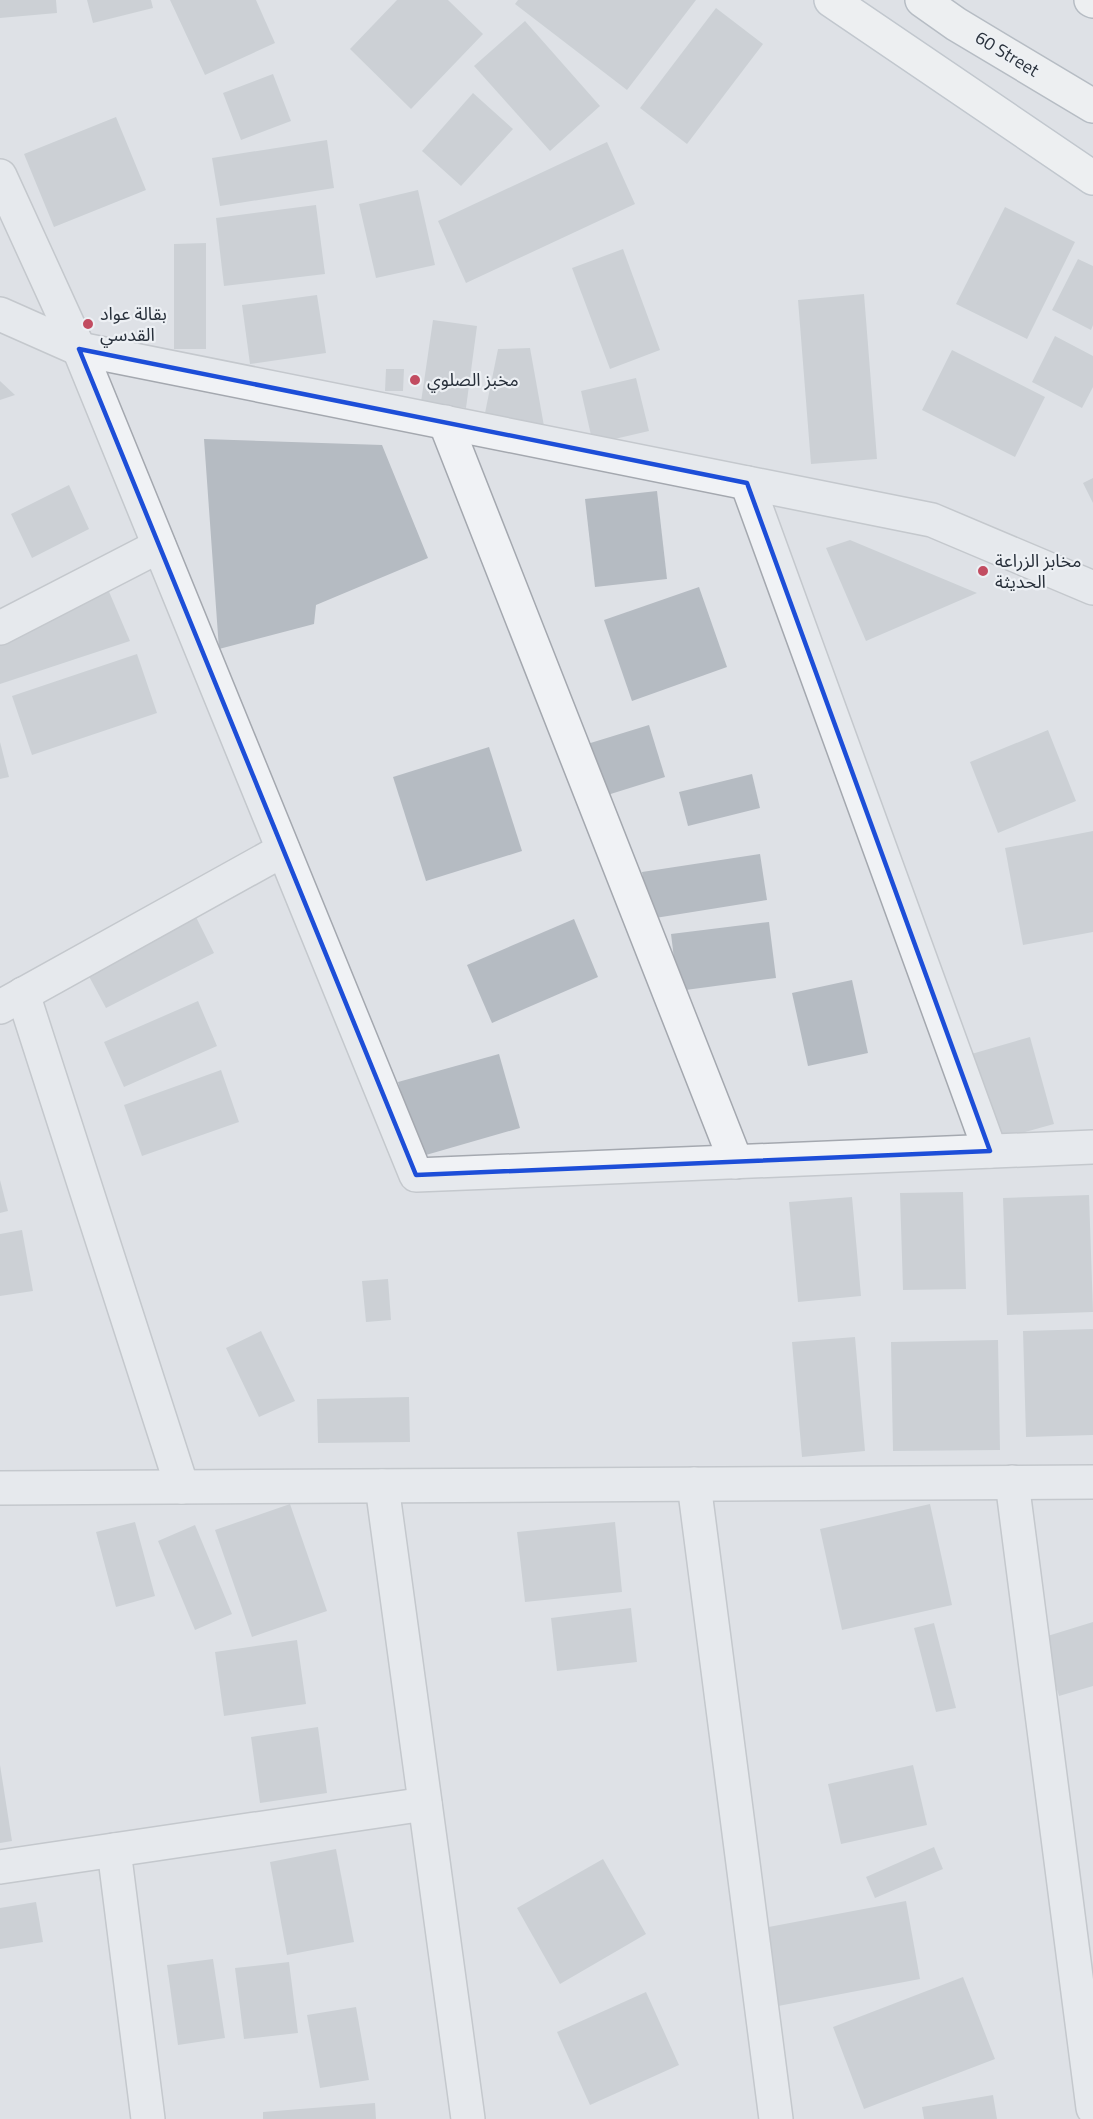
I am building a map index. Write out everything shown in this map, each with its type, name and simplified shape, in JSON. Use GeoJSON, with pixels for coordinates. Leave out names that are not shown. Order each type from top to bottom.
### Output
{"type":"FeatureCollection","features":[{"type":"Feature","properties":{"kind":"main road"},"geometry":{"type":"LineString","coordinates":[[831,0],[1093,178]]}},
{"type":"Feature","properties":{"kind":"main road","name":"60 Street"},"geometry":{"type":"LineString","coordinates":[[922,0],[956,24],[1093,106]]}},
{"type":"Feature","properties":{"kind":"street"},"geometry":{"type":"LineString","coordinates":[[0,176],[79,349],[417,1175],[1093,1147]]}},
{"type":"Feature","properties":{"kind":"street"},"geometry":{"type":"LineString","coordinates":[[0,314],[79,349],[932,520],[1093,588]]}},
{"type":"Feature","properties":{"kind":"street"},"geometry":{"type":"LineString","coordinates":[[445,422],[736,1162]]}},
{"type":"Feature","properties":{"kind":"street"},"geometry":{"type":"LineString","coordinates":[[747,483],[990,1151]]}},
{"type":"Feature","properties":{"kind":"street"},"geometry":{"type":"LineString","coordinates":[[0,628],[159,546]]}},
{"type":"Feature","properties":{"kind":"street"},"geometry":{"type":"LineString","coordinates":[[182,1487],[11,1000],[283,850]]}},
{"type":"Feature","properties":{"kind":"street"},"geometry":{"type":"LineString","coordinates":[[1012,1482],[1093,2108]]}},
{"type":"Feature","properties":{"kind":"street"},"geometry":{"type":"LineString","coordinates":[[0,1488],[1093,1482]]}},
{"type":"Feature","properties":{"kind":"street"},"geometry":{"type":"LineString","coordinates":[[694,1484],[776,2119]]}},
{"type":"Feature","properties":{"kind":"street"},"geometry":{"type":"LineString","coordinates":[[382,1486],[468,2119]]}},
{"type":"Feature","properties":{"kind":"street"},"geometry":{"type":"LineString","coordinates":[[0,1867],[425,1804]]}},
{"type":"Feature","properties":{"kind":"street"},"geometry":{"type":"LineString","coordinates":[[114,1850],[148,2119]]}},
{"type":"Feature","properties":{"kind":"highlighted area"},"geometry":{"type":"Polygon","coordinates":[[[79,349],[747,483],[990,1151],[416,1175],[79,349]]]}},
{"type":"Feature","properties":{"kind":"building"},"geometry":{"type":"Polygon","coordinates":[[[0,0],[56,0],[57,13],[0,18],[0,0]]]}},
{"type":"Feature","properties":{"kind":"building"},"geometry":{"type":"Polygon","coordinates":[[[87,0],[151,0],[153,8],[93,23],[87,0]]]}},
{"type":"Feature","properties":{"kind":"building"},"geometry":{"type":"Polygon","coordinates":[[[170,0],[256,0],[275,43],[205,75],[170,0]]]}},
{"type":"Feature","properties":{"kind":"building"},"geometry":{"type":"Polygon","coordinates":[[[397,0],[448,0],[483,34],[411,109],[350,49],[397,0]]]}},
{"type":"Feature","properties":{"kind":"building"},"geometry":{"type":"Polygon","coordinates":[[[518,0],[696,0],[627,90],[515,4],[518,0]]]}},
{"type":"Feature","properties":{"kind":"building"},"geometry":{"type":"Polygon","coordinates":[[[716,8],[763,44],[687,144],[640,108],[716,8]]]}},
{"type":"Feature","properties":{"kind":"building"},"geometry":{"type":"Polygon","coordinates":[[[525,21],[600,106],[550,151],[474,66],[525,21]]]}},
{"type":"Feature","properties":{"kind":"building"},"geometry":{"type":"Polygon","coordinates":[[[273,74],[291,121],[241,140],[223,93],[273,74]]]}},
{"type":"Feature","properties":{"kind":"building"},"geometry":{"type":"Polygon","coordinates":[[[473,93],[513,129],[461,186],[422,151],[473,93]]]}},
{"type":"Feature","properties":{"kind":"building"},"geometry":{"type":"Polygon","coordinates":[[[116,117],[146,190],[54,227],[24,154],[116,117]]]}},
{"type":"Feature","properties":{"kind":"building"},"geometry":{"type":"Polygon","coordinates":[[[327,140],[334,188],[220,206],[212,158],[327,140]]]}},
{"type":"Feature","properties":{"kind":"building"},"geometry":{"type":"Polygon","coordinates":[[[607,142],[635,204],[466,283],[438,221],[607,142]]]}},
{"type":"Feature","properties":{"kind":"building"},"geometry":{"type":"Polygon","coordinates":[[[418,190],[435,265],[376,278],[359,204],[418,190]]]}},
{"type":"Feature","properties":{"kind":"building"},"geometry":{"type":"Polygon","coordinates":[[[316,205],[325,274],[224,286],[216,218],[316,205]]]}},
{"type":"Feature","properties":{"kind":"building"},"geometry":{"type":"Polygon","coordinates":[[[1005,207],[1075,242],[1027,339],[956,304],[1005,207]]]}},
{"type":"Feature","properties":{"kind":"building"},"geometry":{"type":"Polygon","coordinates":[[[206,243],[206,349],[174,349],[174,244],[206,243]]]}},
{"type":"Feature","properties":{"kind":"building"},"geometry":{"type":"Polygon","coordinates":[[[623,249],[660,350],[610,369],[572,268],[623,249]]]}},
{"type":"Feature","properties":{"kind":"building"},"geometry":{"type":"Polygon","coordinates":[[[1078,259],[1093,266],[1093,325],[1091,330],[1052,310],[1078,259]]]}},
{"type":"Feature","properties":{"kind":"building"},"geometry":{"type":"Polygon","coordinates":[[[864,294],[877,459],[811,464],[798,300],[864,294]]]}},
{"type":"Feature","properties":{"kind":"building"},"geometry":{"type":"Polygon","coordinates":[[[317,295],[326,353],[250,364],[242,305],[317,295]]]}},
{"type":"Feature","properties":{"kind":"building"},"geometry":{"type":"Polygon","coordinates":[[[433,320],[477,326],[466,408],[421,402],[433,320]]]}},
{"type":"Feature","properties":{"kind":"building"},"geometry":{"type":"Polygon","coordinates":[[[1055,336],[1093,356],[1093,387],[1082,408],[1032,382],[1055,336]]]}},
{"type":"Feature","properties":{"kind":"building"},"geometry":{"type":"Polygon","coordinates":[[[530,348],[544,426],[485,413],[498,349],[530,348]]]}},
{"type":"Feature","properties":{"kind":"building"},"geometry":{"type":"Polygon","coordinates":[[[952,350],[1045,397],[1015,457],[922,410],[952,350]]]}},
{"type":"Feature","properties":{"kind":"building"},"geometry":{"type":"Polygon","coordinates":[[[386,369],[404,369],[403,391],[385,391],[386,369]]]}},
{"type":"Feature","properties":{"kind":"building"},"geometry":{"type":"Polygon","coordinates":[[[636,378],[649,431],[593,444],[581,391],[636,378]]]}},
{"type":"Feature","properties":{"kind":"building"},"geometry":{"type":"Polygon","coordinates":[[[0,381],[15,395],[0,400],[0,381]]]}},
{"type":"Feature","properties":{"kind":"building"},"geometry":{"type":"Polygon","coordinates":[[[204,439],[382,445],[428,558],[316,605],[314,624],[219,649],[204,439]]]}},
{"type":"Feature","properties":{"kind":"building"},"geometry":{"type":"Polygon","coordinates":[[[1093,478],[1093,503],[1083,483],[1093,478]]]}},
{"type":"Feature","properties":{"kind":"building"},"geometry":{"type":"Polygon","coordinates":[[[69,485],[89,529],[32,558],[11,514],[69,485]]]}},
{"type":"Feature","properties":{"kind":"building"},"geometry":{"type":"Polygon","coordinates":[[[657,491],[667,579],[595,587],[585,499],[657,491]]]}},
{"type":"Feature","properties":{"kind":"building"},"geometry":{"type":"Polygon","coordinates":[[[850,540],[977,593],[866,641],[826,548],[850,540]]]}},
{"type":"Feature","properties":{"kind":"building"},"geometry":{"type":"Polygon","coordinates":[[[107,587],[130,641],[0,684],[0,641],[107,587]]]}},
{"type":"Feature","properties":{"kind":"building"},"geometry":{"type":"Polygon","coordinates":[[[699,587],[727,667],[632,701],[604,620],[699,587]]]}},
{"type":"Feature","properties":{"kind":"building"},"geometry":{"type":"Polygon","coordinates":[[[137,654],[157,713],[32,755],[12,696],[137,654]]]}},
{"type":"Feature","properties":{"kind":"building"},"geometry":{"type":"Polygon","coordinates":[[[649,725],[665,777],[601,797],[584,745],[649,725]]]}},
{"type":"Feature","properties":{"kind":"building"},"geometry":{"type":"Polygon","coordinates":[[[1048,730],[1076,801],[998,833],[970,762],[1048,730]]]}},
{"type":"Feature","properties":{"kind":"building"},"geometry":{"type":"Polygon","coordinates":[[[0,742],[9,777],[0,779],[0,742]]]}},
{"type":"Feature","properties":{"kind":"building"},"geometry":{"type":"Polygon","coordinates":[[[489,747],[522,851],[426,881],[393,777],[489,747]]]}},
{"type":"Feature","properties":{"kind":"building"},"geometry":{"type":"Polygon","coordinates":[[[752,774],[760,808],[688,826],[679,792],[752,774]]]}},
{"type":"Feature","properties":{"kind":"building"},"geometry":{"type":"Polygon","coordinates":[[[1093,831],[1093,932],[1023,945],[1005,848],[1093,831]]]}},
{"type":"Feature","properties":{"kind":"building"},"geometry":{"type":"Polygon","coordinates":[[[760,854],[767,900],[649,919],[642,872],[760,854]]]}},
{"type":"Feature","properties":{"kind":"building"},"geometry":{"type":"Polygon","coordinates":[[[194,913],[214,953],[106,1008],[85,969],[194,913]]]}},
{"type":"Feature","properties":{"kind":"building"},"geometry":{"type":"Polygon","coordinates":[[[574,919],[598,977],[492,1023],[467,965],[574,919]]]}},
{"type":"Feature","properties":{"kind":"building"},"geometry":{"type":"Polygon","coordinates":[[[769,922],[776,978],[678,991],[671,934],[769,922]]]}},
{"type":"Feature","properties":{"kind":"building"},"geometry":{"type":"Polygon","coordinates":[[[852,980],[868,1053],[808,1066],[792,993],[852,980]]]}},
{"type":"Feature","properties":{"kind":"building"},"geometry":{"type":"Polygon","coordinates":[[[198,1001],[217,1046],[124,1087],[104,1042],[198,1001]]]}},
{"type":"Feature","properties":{"kind":"building"},"geometry":{"type":"Polygon","coordinates":[[[1030,1037],[1054,1124],[992,1141],[968,1055],[1030,1037]]]}},
{"type":"Feature","properties":{"kind":"building"},"geometry":{"type":"Polygon","coordinates":[[[499,1054],[520,1128],[419,1157],[398,1082],[499,1054]]]}},
{"type":"Feature","properties":{"kind":"building"},"geometry":{"type":"Polygon","coordinates":[[[221,1070],[239,1122],[142,1156],[124,1105],[221,1070]]]}},
{"type":"Feature","properties":{"kind":"building"},"geometry":{"type":"Polygon","coordinates":[[[0,1180],[8,1211],[0,1213],[0,1180]]]}},
{"type":"Feature","properties":{"kind":"building"},"geometry":{"type":"Polygon","coordinates":[[[963,1192],[966,1289],[903,1290],[900,1193],[963,1192]]]}},
{"type":"Feature","properties":{"kind":"building"},"geometry":{"type":"Polygon","coordinates":[[[1089,1195],[1093,1312],[1007,1315],[1003,1198],[1089,1195]]]}},
{"type":"Feature","properties":{"kind":"building"},"geometry":{"type":"Polygon","coordinates":[[[852,1197],[861,1296],[798,1302],[789,1202],[852,1197]]]}},
{"type":"Feature","properties":{"kind":"building"},"geometry":{"type":"Polygon","coordinates":[[[22,1230],[33,1291],[0,1296],[0,1234],[22,1230]]]}},
{"type":"Feature","properties":{"kind":"building"},"geometry":{"type":"Polygon","coordinates":[[[388,1279],[391,1320],[366,1322],[362,1281],[388,1279]]]}},
{"type":"Feature","properties":{"kind":"building"},"geometry":{"type":"Polygon","coordinates":[[[1093,1329],[1093,1435],[1026,1437],[1023,1331],[1093,1329]]]}},
{"type":"Feature","properties":{"kind":"building"},"geometry":{"type":"Polygon","coordinates":[[[261,1331],[295,1401],[259,1417],[226,1348],[261,1331]]]}},
{"type":"Feature","properties":{"kind":"building"},"geometry":{"type":"Polygon","coordinates":[[[855,1337],[865,1451],[802,1457],[792,1342],[855,1337]]]}},
{"type":"Feature","properties":{"kind":"building"},"geometry":{"type":"Polygon","coordinates":[[[998,1340],[1000,1450],[893,1451],[891,1342],[998,1340]]]}},
{"type":"Feature","properties":{"kind":"building"},"geometry":{"type":"Polygon","coordinates":[[[409,1397],[410,1442],[318,1443],[317,1399],[409,1397]]]}},
{"type":"Feature","properties":{"kind":"building"},"geometry":{"type":"Polygon","coordinates":[[[290,1504],[327,1611],[252,1637],[215,1530],[290,1504]]]}},
{"type":"Feature","properties":{"kind":"building"},"geometry":{"type":"Polygon","coordinates":[[[930,1504],[952,1605],[842,1630],[820,1529],[930,1504]]]}},
{"type":"Feature","properties":{"kind":"building"},"geometry":{"type":"Polygon","coordinates":[[[135,1522],[155,1596],[116,1607],[96,1532],[135,1522]]]}},
{"type":"Feature","properties":{"kind":"building"},"geometry":{"type":"Polygon","coordinates":[[[615,1522],[622,1592],[525,1602],[517,1532],[615,1522]]]}},
{"type":"Feature","properties":{"kind":"building"},"geometry":{"type":"Polygon","coordinates":[[[195,1525],[232,1614],[195,1630],[158,1541],[195,1525]]]}},
{"type":"Feature","properties":{"kind":"building"},"geometry":{"type":"Polygon","coordinates":[[[631,1608],[637,1662],[557,1671],[551,1618],[631,1608]]]}},
{"type":"Feature","properties":{"kind":"building"},"geometry":{"type":"Polygon","coordinates":[[[1093,1622],[1093,1686],[1059,1696],[1041,1638],[1093,1622]]]}},
{"type":"Feature","properties":{"kind":"building"},"geometry":{"type":"Polygon","coordinates":[[[934,1623],[956,1708],[936,1712],[914,1628],[934,1623]]]}},
{"type":"Feature","properties":{"kind":"building"},"geometry":{"type":"Polygon","coordinates":[[[297,1640],[306,1704],[224,1716],[215,1652],[297,1640]]]}},
{"type":"Feature","properties":{"kind":"building"},"geometry":{"type":"Polygon","coordinates":[[[318,1727],[327,1793],[260,1803],[251,1737],[318,1727]]]}},
{"type":"Feature","properties":{"kind":"building"},"geometry":{"type":"Polygon","coordinates":[[[0,1765],[12,1841],[0,1843],[0,1765]]]}},
{"type":"Feature","properties":{"kind":"building"},"geometry":{"type":"Polygon","coordinates":[[[913,1765],[927,1825],[841,1844],[828,1784],[913,1765]]]}},
{"type":"Feature","properties":{"kind":"building"},"geometry":{"type":"Polygon","coordinates":[[[934,1847],[943,1869],[875,1898],[866,1877],[934,1847]]]}},
{"type":"Feature","properties":{"kind":"building"},"geometry":{"type":"Polygon","coordinates":[[[336,1849],[354,1942],[287,1955],[270,1862],[336,1849]]]}},
{"type":"Feature","properties":{"kind":"building"},"geometry":{"type":"Polygon","coordinates":[[[603,1859],[646,1934],[560,1984],[517,1908],[603,1859]]]}},
{"type":"Feature","properties":{"kind":"building"},"geometry":{"type":"Polygon","coordinates":[[[906,1901],[920,1979],[773,2007],[758,1929],[906,1901]]]}},
{"type":"Feature","properties":{"kind":"building"},"geometry":{"type":"Polygon","coordinates":[[[36,1902],[43,1942],[0,1949],[0,1908],[36,1902]]]}},
{"type":"Feature","properties":{"kind":"building"},"geometry":{"type":"Polygon","coordinates":[[[213,1959],[225,2038],[178,2045],[167,1965],[213,1959]]]}},
{"type":"Feature","properties":{"kind":"building"},"geometry":{"type":"Polygon","coordinates":[[[289,1962],[298,2033],[244,2039],[235,1968],[289,1962]]]}},
{"type":"Feature","properties":{"kind":"building"},"geometry":{"type":"Polygon","coordinates":[[[963,1977],[995,2059],[864,2109],[833,2027],[963,1977]]]}},
{"type":"Feature","properties":{"kind":"building"},"geometry":{"type":"Polygon","coordinates":[[[646,1992],[679,2065],[590,2105],[557,2032],[646,1992]]]}},
{"type":"Feature","properties":{"kind":"building"},"geometry":{"type":"Polygon","coordinates":[[[356,2007],[369,2080],[320,2088],[307,2015],[356,2007]]]}},
{"type":"Feature","properties":{"kind":"building"},"geometry":{"type":"Polygon","coordinates":[[[993,2095],[997,2119],[924,2119],[922,2107],[993,2095]]]}},
{"type":"Feature","properties":{"kind":"building"},"geometry":{"type":"Polygon","coordinates":[[[375,2103],[376,2119],[263,2119],[263,2112],[375,2103]]]}},
{"type":"Feature","properties":{"kind":"place","name":"بقالة عواد القدسي"},"geometry":{"type":"Point","coordinates":[88,324]}},
{"type":"Feature","properties":{"kind":"place","name":"مخبز الصلوي"},"geometry":{"type":"Point","coordinates":[415,380]}},
{"type":"Feature","properties":{"kind":"place","name":"مخابز الزراعة الحديثة"},"geometry":{"type":"Point","coordinates":[983,571]}}]}
